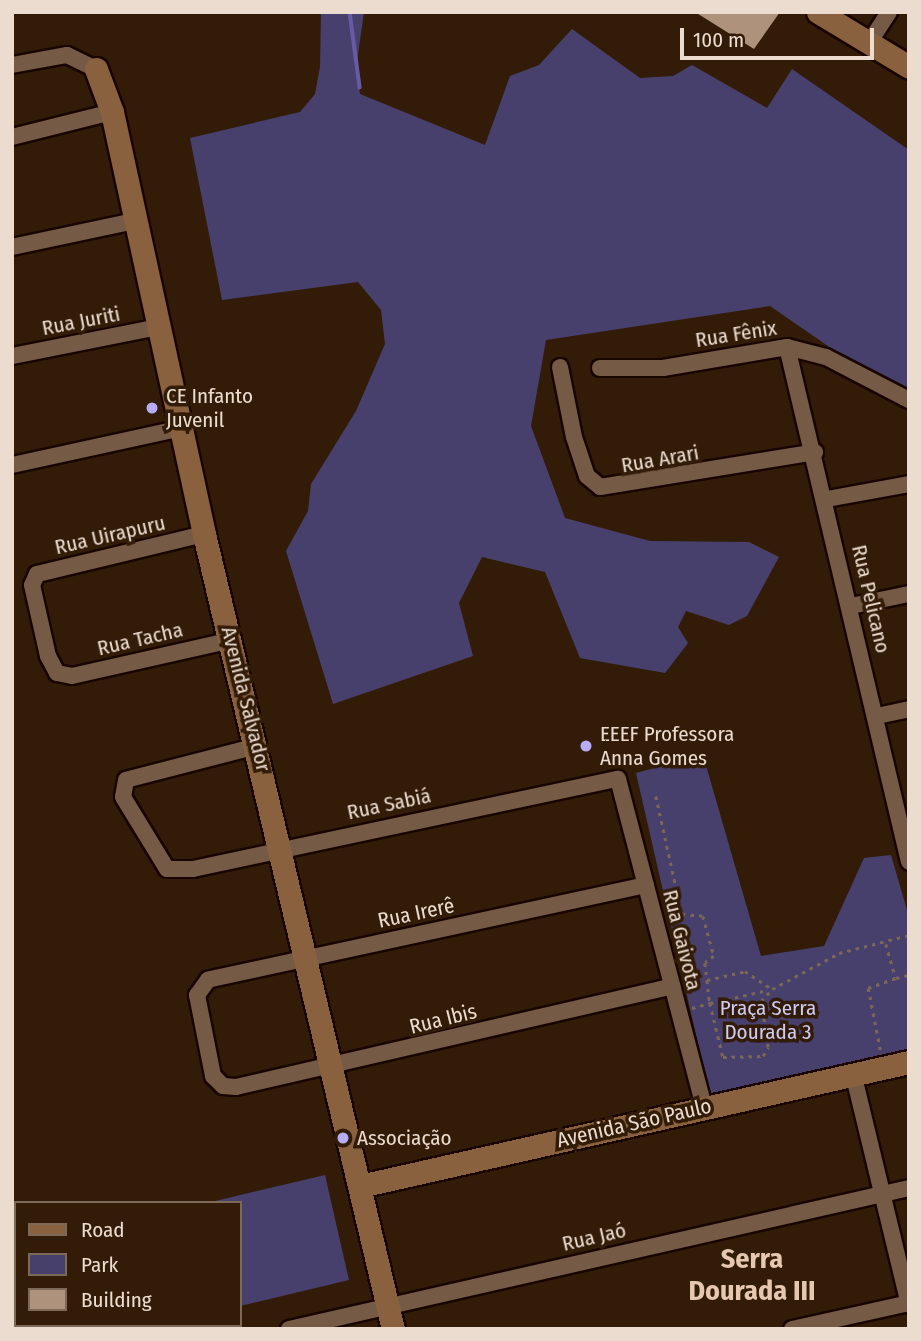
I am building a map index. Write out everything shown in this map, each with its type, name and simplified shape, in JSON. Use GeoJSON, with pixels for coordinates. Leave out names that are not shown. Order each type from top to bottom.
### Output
{"type":"FeatureCollection","features":[{"type":"Feature","properties":{"kind":"street"},"geometry":{"type":"LineString","coordinates":[[818,12],[909,67]]}},
{"type":"Feature","properties":{"kind":"street"},"geometry":{"type":"LineString","coordinates":[[869,43],[889,12]]}},
{"type":"Feature","properties":{"kind":"street"},"geometry":{"type":"LineString","coordinates":[[12,65],[67,55],[96,69]]}},
{"type":"Feature","properties":{"kind":"street","name":"Avenida Salvador"},"geometry":{"type":"LineString","coordinates":[[96,69],[112,112],[204,534],[283,849],[331,1068],[393,1329]]}},
{"type":"Feature","properties":{"kind":"street"},"geometry":{"type":"LineString","coordinates":[[12,137],[112,112]]}},
{"type":"Feature","properties":{"kind":"street"},"geometry":{"type":"LineString","coordinates":[[12,247],[134,221]]}},
{"type":"Feature","properties":{"kind":"street","name":"Rua Juriti"},"geometry":{"type":"LineString","coordinates":[[12,356],[158,327]]}},
{"type":"Feature","properties":{"kind":"street","name":"Rua Fênix"},"geometry":{"type":"LineString","coordinates":[[600,368],[663,368],[787,347],[826,357],[909,400]]}},
{"type":"Feature","properties":{"kind":"street","name":"Rua Pelicano"},"geometry":{"type":"LineString","coordinates":[[787,347],[827,499],[905,824],[909,862]]}},
{"type":"Feature","properties":{"kind":"street","name":"Rua Arari"},"geometry":{"type":"LineString","coordinates":[[560,366],[574,437],[587,476],[600,487],[815,452]]}},
{"type":"Feature","properties":{"kind":"street"},"geometry":{"type":"LineString","coordinates":[[12,465],[181,428]]}},
{"type":"Feature","properties":{"kind":"street"},"geometry":{"type":"LineString","coordinates":[[827,499],[909,484]]}},
{"type":"Feature","properties":{"kind":"street","name":"Rua Uirapuru"},"geometry":{"type":"LineString","coordinates":[[57,673],[32,585],[40,573],[204,534]]}},
{"type":"Feature","properties":{"kind":"street"},"geometry":{"type":"LineString","coordinates":[[851,606],[909,594]]}},
{"type":"Feature","properties":{"kind":"street","name":"Rua Tacha"},"geometry":{"type":"LineString","coordinates":[[57,673],[72,676],[232,640]]}},
{"type":"Feature","properties":{"kind":"street"},"geometry":{"type":"LineString","coordinates":[[877,716],[909,709]]}},
{"type":"Feature","properties":{"kind":"street","name":"Rua Sabiá"},"geometry":{"type":"LineString","coordinates":[[257,746],[139,772],[126,780],[123,797],[164,866],[178,871],[612,777],[623,784]]}},
{"type":"Feature","properties":{"kind":"street","name":"Rua Gaivota"},"geometry":{"type":"LineString","coordinates":[[623,784],[646,885],[704,1107]]}},
{"type":"Feature","properties":{"kind":"street","name":"Rua Irerê"},"geometry":{"type":"LineString","coordinates":[[223,1086],[213,1076],[198,988],[308,959],[646,885]]}},
{"type":"Feature","properties":{"kind":"street","name":"Rua Ibis"},"geometry":{"type":"LineString","coordinates":[[223,1086],[331,1068],[672,986]]}},
{"type":"Feature","properties":{"kind":"street","name":"Avenida São Paulo"},"geometry":{"type":"LineString","coordinates":[[360,1186],[909,1062]]}},
{"type":"Feature","properties":{"kind":"street"},"geometry":{"type":"LineString","coordinates":[[792,1329],[909,1303],[853,1073]]}},
{"type":"Feature","properties":{"kind":"street","name":"Rua Jaó"},"geometry":{"type":"LineString","coordinates":[[289,1329],[909,1188]]}},
{"type":"Feature","properties":{"kind":"path"},"geometry":{"type":"LineString","coordinates":[[656,796],[682,914],[703,916],[714,956],[705,963],[710,1003],[723,1057],[763,1056],[768,1047],[761,1001],[772,989]]}},
{"type":"Feature","properties":{"kind":"path"},"geometry":{"type":"LineString","coordinates":[[678,1011],[772,989],[839,953],[886,944],[909,935]]}},
{"type":"Feature","properties":{"kind":"path"},"geometry":{"type":"LineString","coordinates":[[886,944],[896,978]]}},
{"type":"Feature","properties":{"kind":"path"},"geometry":{"type":"LineString","coordinates":[[707,980],[745,971],[772,989]]}},
{"type":"Feature","properties":{"kind":"path"},"geometry":{"type":"LineString","coordinates":[[883,1067],[868,988],[909,975]]}},
{"type":"Feature","properties":{"kind":"green space"},"geometry":{"type":"Polygon","coordinates":[[[321,12],[364,12],[356,68],[360,94],[485,145],[510,76],[539,65],[572,29],[640,78],[673,76],[692,65],[767,108],[792,69],[909,150],[909,402],[770,306],[546,340],[531,426],[565,518],[650,541],[749,542],[779,557],[747,616],[729,625],[686,611],[678,627],[688,643],[665,673],[580,658],[545,572],[482,557],[459,603],[473,656],[333,704],[286,551],[308,511],[311,484],[356,411],[385,344],[381,310],[358,282],[222,300],[190,138],[300,112],[315,94],[320,67],[321,12]]]}},
{"type":"Feature","properties":{"kind":"green space","name":"Praça Serra Dourada 3"},"geometry":{"type":"Polygon","coordinates":[[[703,755],[761,956],[824,946],[864,858],[891,855],[909,917],[909,1059],[710,1096],[636,773],[703,755]]]}},
{"type":"Feature","properties":{"kind":"green space"},"geometry":{"type":"Polygon","coordinates":[[[325,1175],[349,1280],[242,1306],[242,1201],[215,1201],[325,1175]]]}},
{"type":"Feature","properties":{"kind":"building"},"geometry":{"type":"Polygon","coordinates":[[[695,12],[780,12],[754,49],[695,12]]]}},
{"type":"Feature","properties":{"kind":"waterway"},"geometry":{"type":"LineString","coordinates":[[350,12],[360,87]]}},
{"type":"Feature","properties":{"kind":"place","name":"CE Infanto Juvenil"},"geometry":{"type":"Point","coordinates":[152,408]}},
{"type":"Feature","properties":{"kind":"place","name":"EEEF Professora Anna Gomes"},"geometry":{"type":"Point","coordinates":[586,746]}},
{"type":"Feature","properties":{"kind":"place","name":"Associação"},"geometry":{"type":"Point","coordinates":[343,1138]}},
{"type":"Feature","properties":{"kind":"district","name":"Serra Dourada III"},"geometry":{"type":"Point","coordinates":[752,1275]}}]}
